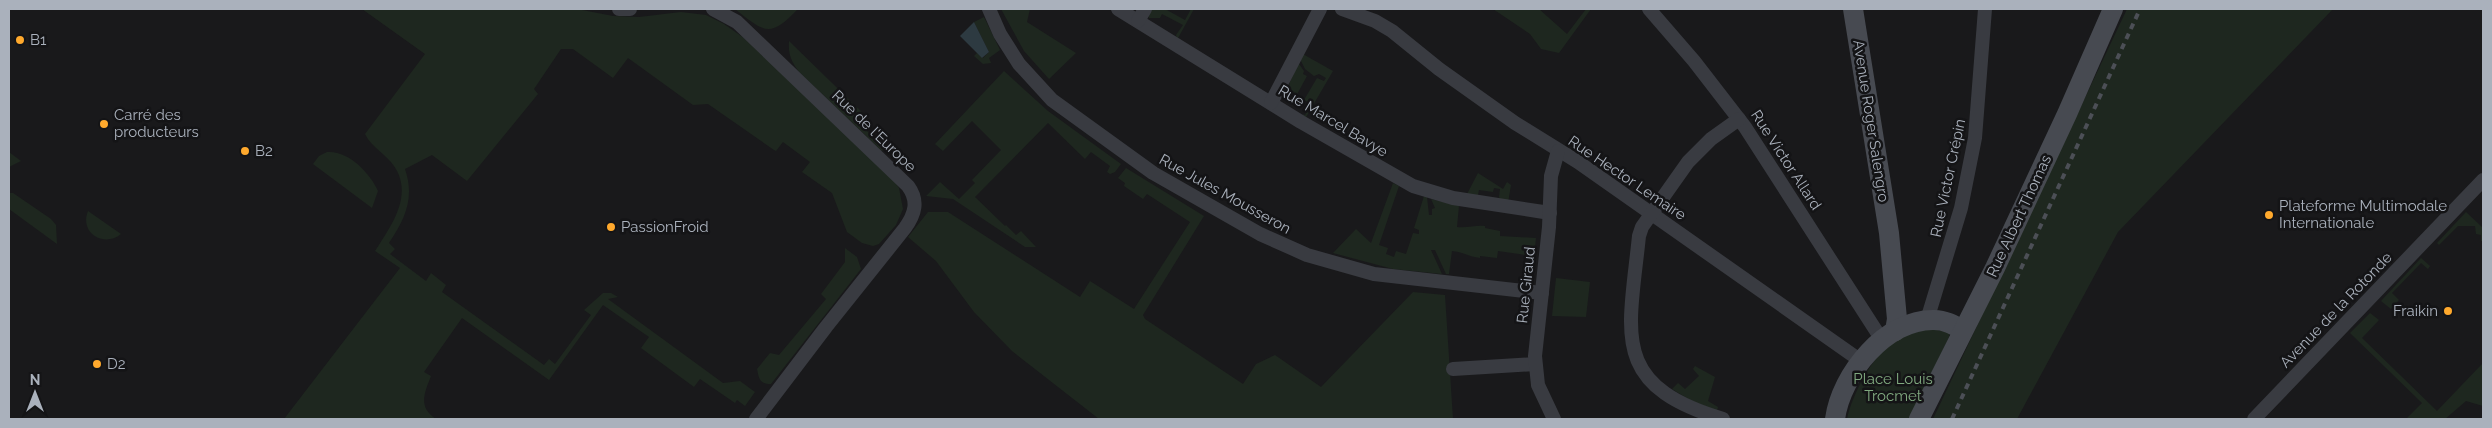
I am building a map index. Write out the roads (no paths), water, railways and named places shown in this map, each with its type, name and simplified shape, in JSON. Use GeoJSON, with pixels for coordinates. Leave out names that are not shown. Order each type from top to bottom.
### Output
{"type":"FeatureCollection","features":[{"type":"Feature","properties":{"kind":"street"},"geometry":{"type":"LineString","coordinates":[[619,9],[630,9]]}},
{"type":"Feature","properties":{"kind":"street","name":"Rue de l'Europe"},"geometry":{"type":"LineString","coordinates":[[713,9],[731,17],[768,50],[908,186],[916,203],[913,214],[905,228],[832,319],[756,419]]}},
{"type":"Feature","properties":{"kind":"street","name":"Rue Jules Mousseron"},"geometry":{"type":"LineString","coordinates":[[989,9],[1000,34],[1019,64],[1052,100],[1153,173],[1246,227],[1307,255],[1374,274],[1542,292]]}},
{"type":"Feature","properties":{"kind":"street","name":"Rue Marcel Bavye"},"geometry":{"type":"LineString","coordinates":[[1118,9],[1271,103],[1413,186],[1452,198],[1550,213]]}},
{"type":"Feature","properties":{"kind":"street"},"geometry":{"type":"LineString","coordinates":[[1138,22],[1145,9]]}},
{"type":"Feature","properties":{"kind":"street"},"geometry":{"type":"LineString","coordinates":[[1271,103],[1320,9]]}},
{"type":"Feature","properties":{"kind":"street","name":"Rue Hector Lemaire"},"geometry":{"type":"LineString","coordinates":[[1342,9],[1375,21],[1392,31],[1439,70],[1652,214],[1860,361]]}},
{"type":"Feature","properties":{"kind":"street","name":"Rue Victor Allard"},"geometry":{"type":"LineString","coordinates":[[1649,9],[1699,66],[1739,119],[1888,335]]}},
{"type":"Feature","properties":{"kind":"street","name":"Avenue Roger Salengro"},"geometry":{"type":"LineString","coordinates":[[1853,9],[1888,233],[1897,319],[1888,335]]}},
{"type":"Feature","properties":{"kind":"street","name":"Rue Victor Crépin"},"geometry":{"type":"LineString","coordinates":[[1920,322],[1961,208],[1975,138],[1985,9]]}},
{"type":"Feature","properties":{"kind":"street","name":"Rue Albert Thomas"},"geometry":{"type":"LineString","coordinates":[[1919,419],[2067,114],[2113,9]]}},
{"type":"Feature","properties":{"kind":"street"},"geometry":{"type":"LineString","coordinates":[[1724,419],[1692,409],[1662,391],[1643,371],[1632,347],[1630,323],[1642,227],[1688,162],[1712,139],[1739,119]]}},
{"type":"Feature","properties":{"kind":"street","name":"Rue Giraud"},"geometry":{"type":"LineString","coordinates":[[1554,419],[1541,394],[1535,364],[1550,213],[1552,171],[1558,151]]}},
{"type":"Feature","properties":{"kind":"street","name":"Avenue de la Rotonde"},"geometry":{"type":"LineString","coordinates":[[2254,419],[2483,180]]}},
{"type":"Feature","properties":{"kind":"street","name":"Avenue Roger Salengro"},"geometry":{"type":"LineString","coordinates":[[1888,233],[1906,311],[1910,321],[1920,322]]}},
{"type":"Feature","properties":{"kind":"street"},"geometry":{"type":"LineString","coordinates":[[1835,419],[1843,395],[1860,361],[1888,335],[1920,322],[1941,321],[1963,330]]}},
{"type":"Feature","properties":{"kind":"street"},"geometry":{"type":"LineString","coordinates":[[1453,369],[1535,364]]}},
{"type":"Feature","properties":{"kind":"railway"},"geometry":{"type":"LineString","coordinates":[[1952,419],[2140,9]]}},
{"type":"Feature","properties":{"kind":"place","name":"B1"},"geometry":{"type":"Point","coordinates":[20,40]}},
{"type":"Feature","properties":{"kind":"place","name":"Carré des producteurs"},"geometry":{"type":"Point","coordinates":[104,124]}},
{"type":"Feature","properties":{"kind":"place","name":"B2"},"geometry":{"type":"Point","coordinates":[245,151]}},
{"type":"Feature","properties":{"kind":"place","name":"Plateforme Multimodale Internationale"},"geometry":{"type":"Point","coordinates":[2269,215]}},
{"type":"Feature","properties":{"kind":"place","name":"PassionFroid"},"geometry":{"type":"Point","coordinates":[611,227]}},
{"type":"Feature","properties":{"kind":"place","name":"Fraikin"},"geometry":{"type":"Point","coordinates":[2448,311]}},
{"type":"Feature","properties":{"kind":"place","name":"D2"},"geometry":{"type":"Point","coordinates":[97,364]}},
{"type":"Feature","properties":{"kind":"park label","name":"Place Louis Trocmet"},"geometry":{"type":"Point","coordinates":[1893,388]}}]}
